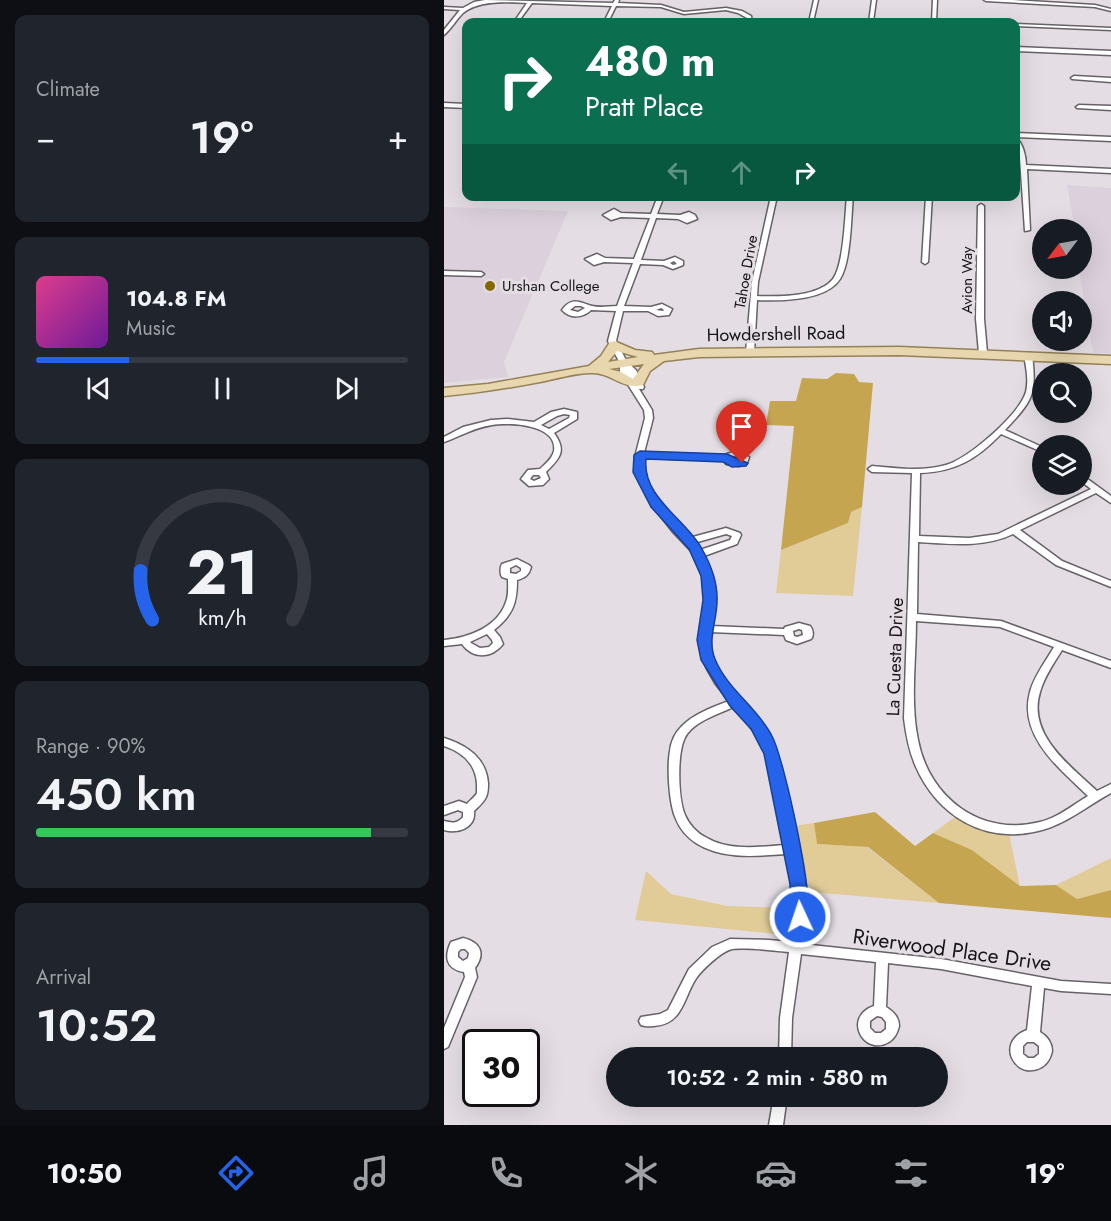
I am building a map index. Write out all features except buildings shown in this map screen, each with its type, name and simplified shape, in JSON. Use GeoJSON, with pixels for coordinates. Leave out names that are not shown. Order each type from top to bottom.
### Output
{"type":"FeatureCollection","features":[{"type":"Feature","properties":{"kind":"main road"},"geometry":{"type":"LineString","coordinates":[[590,369],[606,358],[614,345],[632,353],[663,357]]}},
{"type":"Feature","properties":{"kind":"main road","name":"Howdershell Road"},"geometry":{"type":"LineString","coordinates":[[444,392],[488,388],[663,357],[750,352],[983,353],[1111,360]]}},
{"type":"Feature","properties":{"kind":"main road"},"geometry":{"type":"LineString","coordinates":[[590,369],[617,375],[634,383],[645,369],[663,357]]}},
{"type":"Feature","properties":{"kind":"street"},"geometry":{"type":"LineString","coordinates":[[812,18],[816,0]]}},
{"type":"Feature","properties":{"kind":"street"},"geometry":{"type":"LineString","coordinates":[[872,18],[874,0]]}},
{"type":"Feature","properties":{"kind":"street"},"geometry":{"type":"LineString","coordinates":[[934,18],[935,0]]}},
{"type":"Feature","properties":{"kind":"street"},"geometry":{"type":"LineString","coordinates":[[986,0],[1088,5],[1111,10]]}},
{"type":"Feature","properties":{"kind":"street"},"geometry":{"type":"LineString","coordinates":[[444,8],[462,9],[484,1],[616,2],[662,6],[684,13],[719,9],[744,13],[749,18]]}},
{"type":"Feature","properties":{"kind":"street"},"geometry":{"type":"LineString","coordinates":[[519,18],[530,1]]}},
{"type":"Feature","properties":{"kind":"street"},"geometry":{"type":"LineString","coordinates":[[608,18],[616,2]]}},
{"type":"Feature","properties":{"kind":"street"},"geometry":{"type":"LineString","coordinates":[[444,33],[462,9]]}},
{"type":"Feature","properties":{"kind":"street"},"geometry":{"type":"LineString","coordinates":[[682,18],[684,13]]}},
{"type":"Feature","properties":{"kind":"street"},"geometry":{"type":"LineString","coordinates":[[1020,25],[1111,29]]}},
{"type":"Feature","properties":{"kind":"street"},"geometry":{"type":"LineString","coordinates":[[1020,49],[1111,53]]}},
{"type":"Feature","properties":{"kind":"street"},"geometry":{"type":"LineString","coordinates":[[1074,78],[1111,80]]}},
{"type":"Feature","properties":{"kind":"street"},"geometry":{"type":"LineString","coordinates":[[444,105],[462,106]]}},
{"type":"Feature","properties":{"kind":"street"},"geometry":{"type":"LineString","coordinates":[[1079,107],[1111,108]]}},
{"type":"Feature","properties":{"kind":"street"},"geometry":{"type":"LineString","coordinates":[[1020,135],[1111,139]]}},
{"type":"Feature","properties":{"kind":"street"},"geometry":{"type":"LineString","coordinates":[[1020,147],[1027,230]]}},
{"type":"Feature","properties":{"kind":"street"},"geometry":{"type":"LineString","coordinates":[[1023,167],[1111,171]]}},
{"type":"Feature","properties":{"kind":"street"},"geometry":{"type":"LineString","coordinates":[[659,201],[613,327],[612,341],[624,363],[624,372],[634,383],[649,418],[640,455],[640,472],[650,494],[665,516],[699,555],[708,576],[710,600],[705,629],[705,650],[708,660],[736,702],[757,725],[772,754],[800,900],[800,917],[786,1018],[785,1047]]}},
{"type":"Feature","properties":{"kind":"street","name":"Tahoe Drive"},"geometry":{"type":"LineString","coordinates":[[750,352],[754,298],[773,201]]}},
{"type":"Feature","properties":{"kind":"street"},"geometry":{"type":"LineString","coordinates":[[754,298],[800,296],[816,292],[835,282],[841,270],[849,201]]}},
{"type":"Feature","properties":{"kind":"street"},"geometry":{"type":"LineString","coordinates":[[925,262],[929,201]]}},
{"type":"Feature","properties":{"kind":"street","name":"Avion Way"},"geometry":{"type":"LineString","coordinates":[[981,206],[980,319],[983,353]]}},
{"type":"Feature","properties":{"kind":"street"},"geometry":{"type":"LineString","coordinates":[[620,215],[681,217]]}},
{"type":"Feature","properties":{"kind":"street"},"geometry":{"type":"LineString","coordinates":[[603,260],[666,263]]}},
{"type":"Feature","properties":{"kind":"street"},"geometry":{"type":"LineString","coordinates":[[444,273],[481,274]]}},
{"type":"Feature","properties":{"kind":"street"},"geometry":{"type":"LineString","coordinates":[[589,308],[652,309]]}},
{"type":"Feature","properties":{"kind":"street"},"geometry":{"type":"LineString","coordinates":[[872,469],[916,472],[939,470],[970,458],[1000,431],[1029,398],[1032,380],[1028,355]]}},
{"type":"Feature","properties":{"kind":"street"},"geometry":{"type":"LineString","coordinates":[[536,425],[558,412],[570,411],[574,414],[573,419],[550,432]]}},
{"type":"Feature","properties":{"kind":"street"},"geometry":{"type":"LineString","coordinates":[[445,437],[470,428],[500,422],[536,425],[550,432],[556,439],[559,450],[555,461],[542,472]]}},
{"type":"Feature","properties":{"kind":"street"},"geometry":{"type":"LineString","coordinates":[[1000,431],[1032,445]]}},
{"type":"Feature","properties":{"kind":"street"},"geometry":{"type":"LineString","coordinates":[[640,455],[727,458]]}},
{"type":"Feature","properties":{"kind":"street","name":"La Cuesta Drive"},"geometry":{"type":"LineString","coordinates":[[916,472],[909,718],[914,750],[920,766],[939,798],[957,814],[970,820],[1005,829],[1031,828],[1056,820],[1111,788]]}},
{"type":"Feature","properties":{"kind":"street"},"geometry":{"type":"LineString","coordinates":[[1092,486],[1111,500]]}},
{"type":"Feature","properties":{"kind":"street"},"geometry":{"type":"LineString","coordinates":[[915,539],[977,541],[1001,536],[1096,489]]}},
{"type":"Feature","properties":{"kind":"street"},"geometry":{"type":"LineString","coordinates":[[1013,530],[1059,563],[1111,584]]}},
{"type":"Feature","properties":{"kind":"street"},"geometry":{"type":"LineString","coordinates":[[689,542],[726,531],[738,535],[729,544],[699,555]]}},
{"type":"Feature","properties":{"kind":"street"},"geometry":{"type":"LineString","coordinates":[[444,643],[465,640],[498,622],[511,604],[513,577]]}},
{"type":"Feature","properties":{"kind":"street"},"geometry":{"type":"LineString","coordinates":[[911,617],[1002,624],[1111,665]]}},
{"type":"Feature","properties":{"kind":"street"},"geometry":{"type":"LineString","coordinates":[[465,640],[467,645],[478,652],[492,650],[498,644],[497,639],[488,629]]}},
{"type":"Feature","properties":{"kind":"street"},"geometry":{"type":"LineString","coordinates":[[705,629],[787,632]]}},
{"type":"Feature","properties":{"kind":"street"},"geometry":{"type":"LineString","coordinates":[[1060,646],[1034,694],[1038,732],[1053,756],[1095,796]]}},
{"type":"Feature","properties":{"kind":"street"},"geometry":{"type":"LineString","coordinates":[[736,702],[690,725],[673,748],[672,760],[680,817],[687,829],[698,838],[729,851],[747,853],[790,849]]}},
{"type":"Feature","properties":{"kind":"street"},"geometry":{"type":"LineString","coordinates":[[444,742],[466,751],[480,765],[483,773],[482,795],[468,810]]}},
{"type":"Feature","properties":{"kind":"street"},"geometry":{"type":"LineString","coordinates":[[444,811],[459,805],[468,810]]}},
{"type":"Feature","properties":{"kind":"street"},"geometry":{"type":"LineString","coordinates":[[444,825],[451,828],[462,826],[469,818],[468,810]]}},
{"type":"Feature","properties":{"kind":"street","name":"Riverwood Place Drive"},"geometry":{"type":"LineString","coordinates":[[645,1021],[662,1020],[672,1014],[693,973],[716,951],[730,944],[795,948],[941,964],[1060,986],[1111,990]]}},
{"type":"Feature","properties":{"kind":"street"},"geometry":{"type":"LineString","coordinates":[[880,1012],[882,959]]}},
{"type":"Feature","properties":{"kind":"street"},"geometry":{"type":"LineString","coordinates":[[444,1043],[471,977],[468,964]]}},
{"type":"Feature","properties":{"kind":"street"},"geometry":{"type":"LineString","coordinates":[[1033,1036],[1038,982]]}},
{"type":"Feature","properties":{"kind":"street"},"geometry":{"type":"LineString","coordinates":[[776,1125],[779,1107]]}},
{"type":"Feature","properties":{"kind":"shaded area"},"geometry":{"type":"Polygon","coordinates":[[[1067,185],[1111,188],[1111,354],[1093,353],[1092,291],[1083,291],[1081,279],[1092,279],[1092,219],[1073,219],[1067,185]]]}},
{"type":"Feature","properties":{"kind":"shaded area","name":"Urshan College"},"geometry":{"type":"Polygon","coordinates":[[[444,207],[568,211],[504,362],[508,377],[444,383],[444,207]]]}},
{"type":"Feature","properties":{"kind":"shaded area"},"geometry":{"type":"Polygon","coordinates":[[[836,373],[854,374],[859,382],[873,383],[862,507],[851,512],[848,523],[781,550],[794,426],[766,425],[770,401],[796,401],[802,378],[827,379],[836,373]]]}},
{"type":"Feature","properties":{"kind":"shaded area"},"geometry":{"type":"Polygon","coordinates":[[[862,507],[853,596],[776,593],[781,550],[848,523],[851,512],[862,507]]]}},
{"type":"Feature","properties":{"kind":"shaded area"},"geometry":{"type":"Polygon","coordinates":[[[875,812],[915,846],[933,833],[972,850],[1020,886],[1056,885],[1077,899],[1111,890],[1111,918],[939,903],[868,847],[817,844],[814,823],[875,812]]]}},
{"type":"Feature","properties":{"kind":"shaded area"},"geometry":{"type":"Polygon","coordinates":[[[955,817],[983,831],[1009,834],[1020,886],[972,850],[933,833],[955,817]]]}},
{"type":"Feature","properties":{"kind":"shaded area"},"geometry":{"type":"Polygon","coordinates":[[[814,823],[817,844],[867,847],[939,903],[810,892],[794,826],[814,823]]]}},
{"type":"Feature","properties":{"kind":"shaded area"},"geometry":{"type":"Polygon","coordinates":[[[1111,858],[1111,890],[1077,899],[1056,885],[1111,858]]]}},
{"type":"Feature","properties":{"kind":"shaded area"},"geometry":{"type":"Polygon","coordinates":[[[646,871],[671,894],[727,906],[790,908],[788,935],[635,920],[646,871]]]}},
{"type":"Feature","properties":{"kind":"place","name":"Urshan College"},"geometry":{"type":"Point","coordinates":[490,286]}},
{"type":"Feature","properties":{"kind":"route"},"geometry":{"type":"LineString","coordinates":[[742,463],[732,464],[727,458],[640,455],[639,462],[640,472],[657,507],[678,532],[695,547],[708,576],[710,600],[704,640],[712,669],[736,702],[757,725],[772,754],[798,884],[800,917]]}}]}
